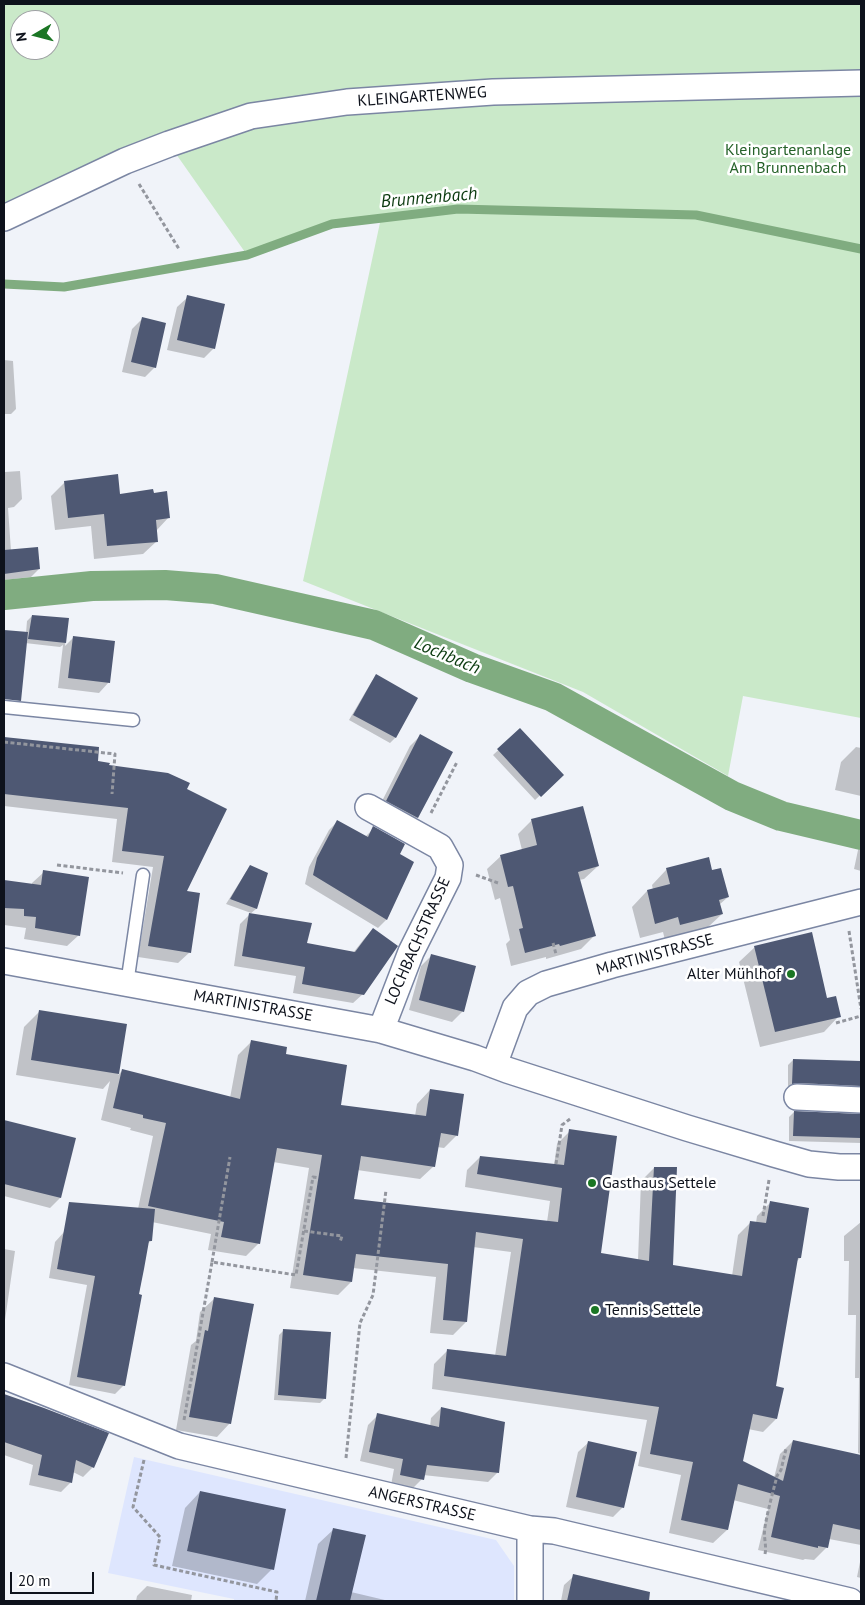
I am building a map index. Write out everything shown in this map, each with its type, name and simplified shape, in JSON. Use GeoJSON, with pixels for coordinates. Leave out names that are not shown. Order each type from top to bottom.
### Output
{"type":"FeatureCollection","features":[{"type":"Feature","properties":{"kind":"street","name":"KLEINGARTENWEG"},"geometry":{"type":"LineString","coordinates":[[4,218],[125,161],[251,116],[348,102],[494,92],[861,83]]}},
{"type":"Feature","properties":{"kind":"street","name":"LOCHBACHSTRASSE"},"geometry":{"type":"LineString","coordinates":[[368,807],[440,847],[450,865],[448,878],[411,952],[380,1030]]}},
{"type":"Feature","properties":{"kind":"street","name":"MARTINISTRASSE"},"geometry":{"type":"LineString","coordinates":[[494,1065],[516,1008],[528,993],[546,984],[612,965],[853,904]]}},
{"type":"Feature","properties":{"kind":"street","name":"MARTINISTRASSE"},"geometry":{"type":"LineString","coordinates":[[4,962],[380,1030],[475,1058],[687,1128],[809,1164],[861,1167]]}},
{"type":"Feature","properties":{"kind":"street"},"geometry":{"type":"LineString","coordinates":[[797,1097],[861,1100]]}},
{"type":"Feature","properties":{"kind":"street","name":"ANGERSTRASSE"},"geometry":{"type":"LineString","coordinates":[[4,1376],[179,1446],[530,1529],[554,1531],[850,1601]]}},
{"type":"Feature","properties":{"kind":"street"},"geometry":{"type":"LineString","coordinates":[[530,1529],[530,1601]]}},
{"type":"Feature","properties":{"kind":"lane"},"geometry":{"type":"LineString","coordinates":[[4,707],[132,720]]}},
{"type":"Feature","properties":{"kind":"lane"},"geometry":{"type":"LineString","coordinates":[[127,984],[143,876]]}},
{"type":"Feature","properties":{"kind":"path"},"geometry":{"type":"LineString","coordinates":[[125,161],[179,249]]}},
{"type":"Feature","properties":{"kind":"path"},"geometry":{"type":"LineString","coordinates":[[4,742],[115,754],[112,794]]}},
{"type":"Feature","properties":{"kind":"path"},"geometry":{"type":"LineString","coordinates":[[420,835],[457,762]]}},
{"type":"Feature","properties":{"kind":"path"},"geometry":{"type":"LineString","coordinates":[[56,865],[143,876]]}},
{"type":"Feature","properties":{"kind":"path"},"geometry":{"type":"LineString","coordinates":[[853,904],[861,1009]]}},
{"type":"Feature","properties":{"kind":"path"},"geometry":{"type":"LineString","coordinates":[[836,1023],[861,1016]]}},
{"type":"Feature","properties":{"kind":"path"},"geometry":{"type":"LineString","coordinates":[[556,1164],[562,1128]]}},
{"type":"Feature","properties":{"kind":"path"},"geometry":{"type":"LineString","coordinates":[[763,1216],[774,1154]]}},
{"type":"Feature","properties":{"kind":"path"},"geometry":{"type":"LineString","coordinates":[[179,1446],[230,1157]]}},
{"type":"Feature","properties":{"kind":"path"},"geometry":{"type":"LineString","coordinates":[[212,1262],[296,1275],[313,1177],[319,1178]]}},
{"type":"Feature","properties":{"kind":"path"},"geometry":{"type":"LineString","coordinates":[[344,1486],[360,1323],[374,1295],[386,1190]]}},
{"type":"Feature","properties":{"kind":"path"},"geometry":{"type":"LineString","coordinates":[[310,1197],[315,1198]]}},
{"type":"Feature","properties":{"kind":"path"},"geometry":{"type":"LineString","coordinates":[[304,1231],[342,1236],[340,1242]]}},
{"type":"Feature","properties":{"kind":"path"},"geometry":{"type":"LineString","coordinates":[[324,1239],[326,1234]]}},
{"type":"Feature","properties":{"kind":"path"},"geometry":{"type":"LineString","coordinates":[[150,1435],[133,1507],[160,1537],[154,1565],[277,1592],[276,1601]]}},
{"type":"Feature","properties":{"kind":"path"},"geometry":{"type":"LineString","coordinates":[[759,1579],[766,1550],[764,1541],[765,1528],[777,1476],[781,1470],[786,1449]]}},
{"type":"Feature","properties":{"kind":"shaded area"},"geometry":{"type":"Polygon","coordinates":[[[134,1457],[496,1540],[514,1566],[514,1601],[234,1601],[234,1599],[108,1573],[134,1457]]]}},
{"type":"Feature","properties":{"kind":"green space","name":"Kleingartenanlage Am Brunnenbach"},"geometry":{"type":"Polygon","coordinates":[[[4,4],[861,4],[861,718],[743,696],[728,776],[583,692],[303,581],[381,218],[332,224],[247,255],[169,144],[4,214],[4,4]]]}},
{"type":"Feature","properties":{"kind":"building"},"geometry":{"type":"Polygon","coordinates":[[[187,295],[225,304],[215,349],[177,340],[187,295]]]}},
{"type":"Feature","properties":{"kind":"building"},"geometry":{"type":"Polygon","coordinates":[[[142,317],[166,323],[156,368],[131,362],[142,317]]]}},
{"type":"Feature","properties":{"kind":"building"},"geometry":{"type":"Polygon","coordinates":[[[118,474],[120,494],[153,489],[154,493],[167,491],[170,518],[156,520],[158,542],[107,546],[104,514],[68,518],[64,481],[118,474]]]}},
{"type":"Feature","properties":{"kind":"building"},"geometry":{"type":"Polygon","coordinates":[[[38,547],[40,569],[4,574],[4,550],[38,547]]]}},
{"type":"Feature","properties":{"kind":"building"},"geometry":{"type":"Polygon","coordinates":[[[32,615],[69,618],[66,643],[28,639],[32,615]]]}},
{"type":"Feature","properties":{"kind":"building"},"geometry":{"type":"Polygon","coordinates":[[[4,630],[28,632],[21,701],[4,699],[4,630]]]}},
{"type":"Feature","properties":{"kind":"building"},"geometry":{"type":"Polygon","coordinates":[[[73,636],[115,641],[110,683],[68,678],[73,636]]]}},
{"type":"Feature","properties":{"kind":"building"},"geometry":{"type":"Polygon","coordinates":[[[376,674],[418,698],[396,738],[353,715],[376,674]]]}},
{"type":"Feature","properties":{"kind":"building"},"geometry":{"type":"Polygon","coordinates":[[[520,728],[564,775],[541,797],[497,749],[520,728]]]}},
{"type":"Feature","properties":{"kind":"building"},"geometry":{"type":"Polygon","coordinates":[[[420,734],[453,752],[418,818],[386,801],[420,734]]]}},
{"type":"Feature","properties":{"kind":"building"},"geometry":{"type":"Polygon","coordinates":[[[4,737],[99,747],[98,761],[110,763],[109,765],[168,773],[190,783],[187,789],[227,809],[187,891],[200,893],[191,953],[148,946],[164,856],[122,851],[128,808],[4,794],[4,737]]]}},
{"type":"Feature","properties":{"kind":"building"},"geometry":{"type":"Polygon","coordinates":[[[583,806],[599,866],[578,872],[596,936],[525,953],[519,929],[523,928],[513,886],[508,887],[500,855],[537,845],[531,819],[583,806]]]}},
{"type":"Feature","properties":{"kind":"building"},"geometry":{"type":"Polygon","coordinates":[[[337,820],[368,837],[373,826],[405,844],[400,854],[414,862],[387,920],[313,875],[317,858],[337,820]]]}},
{"type":"Feature","properties":{"kind":"building"},"geometry":{"type":"Polygon","coordinates":[[[709,857],[712,870],[721,868],[729,897],[719,900],[723,914],[680,925],[678,917],[655,924],[647,890],[670,884],[666,868],[709,857]]]}},
{"type":"Feature","properties":{"kind":"building"},"geometry":{"type":"Polygon","coordinates":[[[250,865],[268,873],[257,909],[230,899],[250,865]]]}},
{"type":"Feature","properties":{"kind":"building"},"geometry":{"type":"Polygon","coordinates":[[[43,870],[89,877],[80,936],[35,928],[36,917],[24,916],[24,909],[4,908],[4,880],[41,885],[43,870]]]}},
{"type":"Feature","properties":{"kind":"building"},"geometry":{"type":"Polygon","coordinates":[[[249,913],[312,923],[307,943],[355,952],[373,928],[398,946],[364,995],[302,984],[305,967],[242,956],[249,913]]]}},
{"type":"Feature","properties":{"kind":"building","name":"Alter Mühlhof"},"geometry":{"type":"Polygon","coordinates":[[[812,932],[827,998],[836,996],[841,1017],[775,1032],[754,946],[812,932]]]}},
{"type":"Feature","properties":{"kind":"building"},"geometry":{"type":"Polygon","coordinates":[[[431,954],[476,966],[464,1012],[419,1000],[431,954]]]}},
{"type":"Feature","properties":{"kind":"building"},"geometry":{"type":"Polygon","coordinates":[[[39,1010],[127,1024],[119,1074],[31,1060],[39,1010]]]}},
{"type":"Feature","properties":{"kind":"building"},"geometry":{"type":"Polygon","coordinates":[[[251,1040],[287,1047],[286,1054],[347,1065],[341,1105],[426,1116],[430,1089],[464,1094],[458,1136],[441,1133],[435,1167],[361,1156],[354,1199],[558,1222],[562,1188],[477,1174],[480,1156],[564,1165],[569,1129],[617,1136],[601,1253],[649,1261],[654,1167],[677,1167],[673,1265],[742,1276],[750,1221],[766,1223],[770,1201],[809,1208],[801,1258],[798,1258],[776,1386],[784,1388],[777,1419],[753,1414],[743,1461],[783,1481],[793,1440],[861,1455],[861,1530],[833,1524],[828,1548],[818,1546],[818,1548],[771,1537],[780,1496],[738,1484],[728,1530],[681,1520],[693,1462],[650,1454],[659,1407],[444,1376],[447,1349],[506,1356],[523,1239],[476,1232],[467,1322],[443,1320],[448,1264],[356,1254],[352,1282],[303,1275],[322,1155],[277,1148],[260,1244],[221,1237],[224,1222],[148,1206],[166,1123],[113,1108],[122,1069],[240,1099],[251,1040]]]}},
{"type":"Feature","properties":{"kind":"building"},"geometry":{"type":"Polygon","coordinates":[[[793,1059],[861,1061],[861,1086],[792,1084],[793,1059]]]}},
{"type":"Feature","properties":{"kind":"building"},"geometry":{"type":"Polygon","coordinates":[[[794,1111],[861,1114],[861,1138],[793,1136],[794,1111]]]}},
{"type":"Feature","properties":{"kind":"building"},"geometry":{"type":"Polygon","coordinates":[[[4,1120],[76,1138],[61,1198],[4,1184],[4,1120]]]}},
{"type":"Feature","properties":{"kind":"building"},"geometry":{"type":"Polygon","coordinates":[[[69,1202],[155,1209],[152,1241],[149,1241],[139,1294],[142,1295],[125,1386],[77,1377],[95,1276],[57,1269],[69,1202]]]}},
{"type":"Feature","properties":{"kind":"building"},"geometry":{"type":"Polygon","coordinates":[[[214,1297],[254,1304],[231,1424],[189,1417],[205,1330],[208,1331],[214,1297]]]}},
{"type":"Feature","properties":{"kind":"building"},"geometry":{"type":"Polygon","coordinates":[[[283,1329],[331,1332],[326,1399],[278,1395],[283,1329]]]}},
{"type":"Feature","properties":{"kind":"building"},"geometry":{"type":"Polygon","coordinates":[[[4,1394],[109,1433],[94,1468],[76,1460],[72,1483],[38,1475],[42,1455],[4,1442],[4,1394]]]}},
{"type":"Feature","properties":{"kind":"building"},"geometry":{"type":"Polygon","coordinates":[[[441,1407],[505,1422],[499,1473],[427,1465],[424,1480],[400,1475],[403,1459],[369,1452],[377,1413],[439,1427],[441,1407]]]}},
{"type":"Feature","properties":{"kind":"building"},"geometry":{"type":"Polygon","coordinates":[[[588,1441],[637,1452],[624,1508],[576,1497],[588,1441]]]}},
{"type":"Feature","properties":{"kind":"building"},"geometry":{"type":"Polygon","coordinates":[[[200,1491],[286,1509],[274,1570],[187,1551],[200,1491]]]}},
{"type":"Feature","properties":{"kind":"building"},"geometry":{"type":"Polygon","coordinates":[[[333,1528],[366,1535],[350,1601],[316,1601],[333,1528]]]}},
{"type":"Feature","properties":{"kind":"building"},"geometry":{"type":"Polygon","coordinates":[[[573,1574],[650,1592],[649,1601],[567,1601],[573,1574]]]}},
{"type":"Feature","properties":{"kind":"waterway","name":"Brunnenbach"},"geometry":{"type":"LineString","coordinates":[[4,284],[64,287],[247,255],[332,224],[458,209],[696,215],[861,249]]}},
{"type":"Feature","properties":{"kind":"waterway","name":"Lochbach"},"geometry":{"type":"LineString","coordinates":[[4,595],[92,586],[165,585],[215,589],[374,625],[472,668],[553,697],[732,796],[781,816],[861,835]]}},
{"type":"Feature","properties":{"kind":"place","name":"Alter Mühlhof"},"geometry":{"type":"Point","coordinates":[791,974]}},
{"type":"Feature","properties":{"kind":"place","name":"Gasthaus Settele"},"geometry":{"type":"Point","coordinates":[592,1183]}},
{"type":"Feature","properties":{"kind":"place","name":"Tennis Settele"},"geometry":{"type":"Point","coordinates":[595,1310]}}]}
